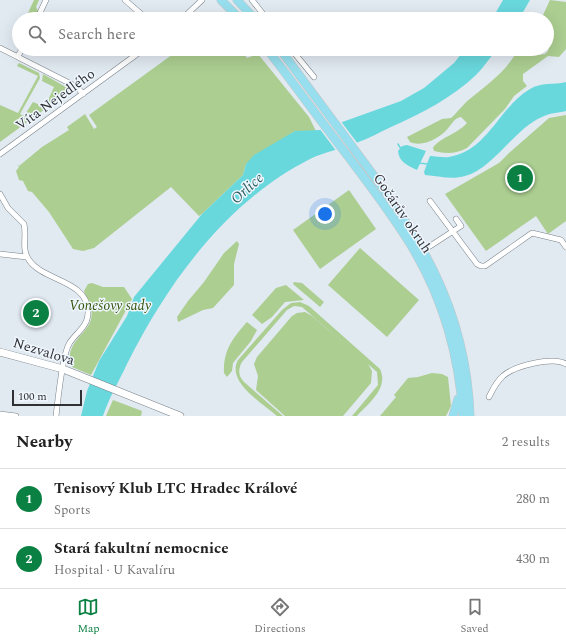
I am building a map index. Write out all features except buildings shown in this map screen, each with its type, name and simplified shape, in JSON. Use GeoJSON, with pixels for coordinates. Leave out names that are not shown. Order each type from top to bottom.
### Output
{"type":"FeatureCollection","features":[{"type":"Feature","properties":{"kind":"main road"},"geometry":{"type":"LineString","coordinates":[[221,0],[233,12]]}},
{"type":"Feature","properties":{"kind":"main road"},"geometry":{"type":"LineString","coordinates":[[237,0],[249,12]]}},
{"type":"Feature","properties":{"kind":"main road","name":"Gočárův okruh"},"geometry":{"type":"LineString","coordinates":[[272,56],[396,221],[428,276],[444,317],[459,379],[463,416]]}},
{"type":"Feature","properties":{"kind":"main road","name":"Gočárův okruh"},"geometry":{"type":"LineString","coordinates":[[285,56],[402,214],[424,250],[444,291],[458,334],[467,379],[470,416]]}},
{"type":"Feature","properties":{"kind":"main road"},"geometry":{"type":"LineString","coordinates":[[453,416],[458,403],[459,379]]}},
{"type":"Feature","properties":{"kind":"street"},"geometry":{"type":"LineString","coordinates":[[40,12],[46,0]]}},
{"type":"Feature","properties":{"kind":"street"},"geometry":{"type":"LineString","coordinates":[[125,0],[139,12]]}},
{"type":"Feature","properties":{"kind":"street"},"geometry":{"type":"LineString","coordinates":[[189,12],[202,0]]}},
{"type":"Feature","properties":{"kind":"street"},"geometry":{"type":"LineString","coordinates":[[252,0],[261,12]]}},
{"type":"Feature","properties":{"kind":"street"},"geometry":{"type":"LineString","coordinates":[[0,48],[12,53]]}},
{"type":"Feature","properties":{"kind":"street"},"geometry":{"type":"LineString","coordinates":[[18,56],[77,87],[83,94]]}},
{"type":"Feature","properties":{"kind":"street","name":"Víta Nejedlého"},"geometry":{"type":"LineString","coordinates":[[0,154],[135,56]]}},
{"type":"Feature","properties":{"kind":"street"},"geometry":{"type":"LineString","coordinates":[[298,56],[314,77]]}},
{"type":"Feature","properties":{"kind":"street"},"geometry":{"type":"LineString","coordinates":[[0,194],[8,208],[24,224],[27,257],[33,265],[80,292],[88,307],[87,320],[84,327],[68,345],[56,416]]}},
{"type":"Feature","properties":{"kind":"street"},"geometry":{"type":"LineString","coordinates":[[430,200],[477,264],[481,266],[485,266],[532,233],[561,240],[566,247]]}},
{"type":"Feature","properties":{"kind":"street"},"geometry":{"type":"LineString","coordinates":[[424,250],[461,226],[456,219]]}},
{"type":"Feature","properties":{"kind":"street"},"geometry":{"type":"LineString","coordinates":[[0,254],[27,257]]}},
{"type":"Feature","properties":{"kind":"street","name":"Nezvalova"},"geometry":{"type":"LineString","coordinates":[[0,352],[63,369],[180,416]]}},
{"type":"Feature","properties":{"kind":"street"},"geometry":{"type":"LineString","coordinates":[[489,397],[498,380],[510,372],[545,361],[558,360],[566,364]]}},
{"type":"Feature","properties":{"kind":"street"},"geometry":{"type":"LineString","coordinates":[[0,414],[16,416]]}},
{"type":"Feature","properties":{"kind":"green space"},"geometry":{"type":"Polygon","coordinates":[[[34,0],[39,0],[36,7],[38,11],[28,12],[34,0]]]}},
{"type":"Feature","properties":{"kind":"green space"},"geometry":{"type":"Polygon","coordinates":[[[550,0],[566,2],[566,49],[559,57],[548,56],[554,56],[554,12],[544,12],[550,0]]]}},
{"type":"Feature","properties":{"kind":"green space"},"geometry":{"type":"Polygon","coordinates":[[[170,56],[245,56],[247,58],[260,56],[309,117],[316,131],[295,131],[246,164],[243,175],[199,216],[171,187],[94,248],[83,251],[73,249],[49,212],[32,192],[28,191],[23,181],[19,180],[16,171],[19,167],[17,164],[19,166],[42,147],[69,130],[67,127],[85,114],[94,129],[97,127],[89,115],[170,56]]]}},
{"type":"Feature","properties":{"kind":"green space"},"geometry":{"type":"Polygon","coordinates":[[[548,56],[523,74],[523,81],[527,86],[514,96],[505,109],[467,148],[455,152],[443,153],[434,151],[433,148],[439,142],[459,130],[467,123],[461,117],[456,119],[446,131],[437,138],[421,144],[410,142],[407,137],[442,119],[451,118],[468,100],[491,82],[514,57],[548,56]]]}},
{"type":"Feature","properties":{"kind":"green space"},"geometry":{"type":"Polygon","coordinates":[[[19,63],[39,73],[40,78],[20,114],[24,116],[33,102],[45,107],[54,87],[42,81],[43,74],[71,90],[0,142],[0,105],[18,113],[38,76],[17,66],[19,63]]]}},
{"type":"Feature","properties":{"kind":"green space"},"geometry":{"type":"Polygon","coordinates":[[[566,115],[566,221],[548,234],[536,216],[486,251],[445,194],[499,163],[549,118],[566,115]]]}},
{"type":"Feature","properties":{"kind":"green space"},"geometry":{"type":"Polygon","coordinates":[[[349,190],[376,229],[320,269],[293,230],[349,190]]]}},
{"type":"Feature","properties":{"kind":"green space"},"geometry":{"type":"Polygon","coordinates":[[[237,241],[239,244],[234,264],[234,285],[213,308],[203,310],[178,322],[177,317],[188,301],[204,282],[224,253],[237,241]]]}},
{"type":"Feature","properties":{"kind":"green space"},"geometry":{"type":"Polygon","coordinates":[[[360,248],[419,300],[387,337],[328,285],[360,248]]]}},
{"type":"Feature","properties":{"kind":"green space"},"geometry":{"type":"Polygon","coordinates":[[[294,282],[302,283],[324,302],[320,307],[293,284],[294,282]]]}},
{"type":"Feature","properties":{"kind":"green space","name":"Vonešovy sady"},"geometry":{"type":"Polygon","coordinates":[[[92,283],[103,287],[124,287],[132,299],[91,375],[72,367],[70,357],[71,350],[75,343],[89,324],[91,317],[90,307],[84,291],[88,284],[92,283]]]}},
{"type":"Feature","properties":{"kind":"green space"},"geometry":{"type":"Polygon","coordinates":[[[286,285],[304,300],[285,302],[272,317],[262,324],[252,315],[276,288],[286,285]]]}},
{"type":"Feature","properties":{"kind":"green space"},"geometry":{"type":"Polygon","coordinates":[[[300,302],[309,306],[380,369],[382,383],[380,389],[357,416],[352,416],[378,385],[377,372],[302,307],[294,306],[287,310],[242,362],[239,370],[244,382],[283,416],[277,416],[247,391],[241,384],[237,376],[236,368],[238,360],[282,310],[291,303],[300,302]]]}},
{"type":"Feature","properties":{"kind":"green space"},"geometry":{"type":"Polygon","coordinates":[[[305,312],[312,316],[368,364],[372,371],[371,383],[343,416],[285,416],[256,390],[258,376],[254,364],[257,357],[292,316],[297,313],[305,312]]]}},
{"type":"Feature","properties":{"kind":"green space"},"geometry":{"type":"Polygon","coordinates":[[[247,322],[257,330],[251,341],[233,363],[232,371],[227,377],[224,373],[224,365],[227,351],[237,333],[247,322]]]}},
{"type":"Feature","properties":{"kind":"green space"},"geometry":{"type":"Polygon","coordinates":[[[432,373],[442,374],[448,377],[451,406],[446,416],[380,416],[396,397],[394,395],[408,378],[432,373]]]}},
{"type":"Feature","properties":{"kind":"green space"},"geometry":{"type":"Polygon","coordinates":[[[113,400],[142,411],[141,416],[106,416],[113,400]]]}},
{"type":"Feature","properties":{"kind":"water"},"geometry":{"type":"Polygon","coordinates":[[[503,0],[530,0],[523,12],[496,12],[503,0]]]}},
{"type":"Feature","properties":{"kind":"water","name":"Orlice"},"geometry":{"type":"Polygon","coordinates":[[[460,56],[492,56],[476,75],[447,98],[365,140],[310,159],[280,177],[252,197],[226,221],[203,246],[161,303],[127,364],[103,416],[81,416],[87,391],[99,361],[127,316],[134,297],[202,214],[243,175],[246,164],[254,155],[295,131],[320,130],[401,101],[424,88],[454,63],[460,56]]]}},
{"type":"Feature","properties":{"kind":"water"},"geometry":{"type":"Polygon","coordinates":[[[566,82],[566,111],[548,115],[532,122],[495,157],[475,172],[455,178],[425,175],[424,172],[430,156],[449,157],[462,153],[474,146],[484,138],[510,106],[530,89],[543,84],[566,82]]]}},
{"type":"Feature","properties":{"kind":"water"},"geometry":{"type":"Polygon","coordinates":[[[407,145],[426,151],[417,170],[404,163],[400,158],[398,151],[402,146],[407,145]]]}},
{"type":"Feature","properties":{"kind":"pier"},"geometry":{"type":"Polygon","coordinates":[[[340,120],[358,144],[337,152],[319,128],[340,120]]]}},
{"type":"Feature","properties":{"kind":"waterway"},"geometry":{"type":"LineString","coordinates":[[398,144],[401,149]]}},
{"type":"Feature","properties":{"kind":"waterway"},"geometry":{"type":"LineString","coordinates":[[418,163],[428,164]]}},
{"type":"Feature","properties":{"kind":"place","name":"Tenisový Klub LTC Hradec Králové"},"geometry":{"type":"Point","coordinates":[520,178]}},
{"type":"Feature","properties":{"kind":"place","name":"Stará fakultní nemocnice"},"geometry":{"type":"Point","coordinates":[36,313]}}]}
